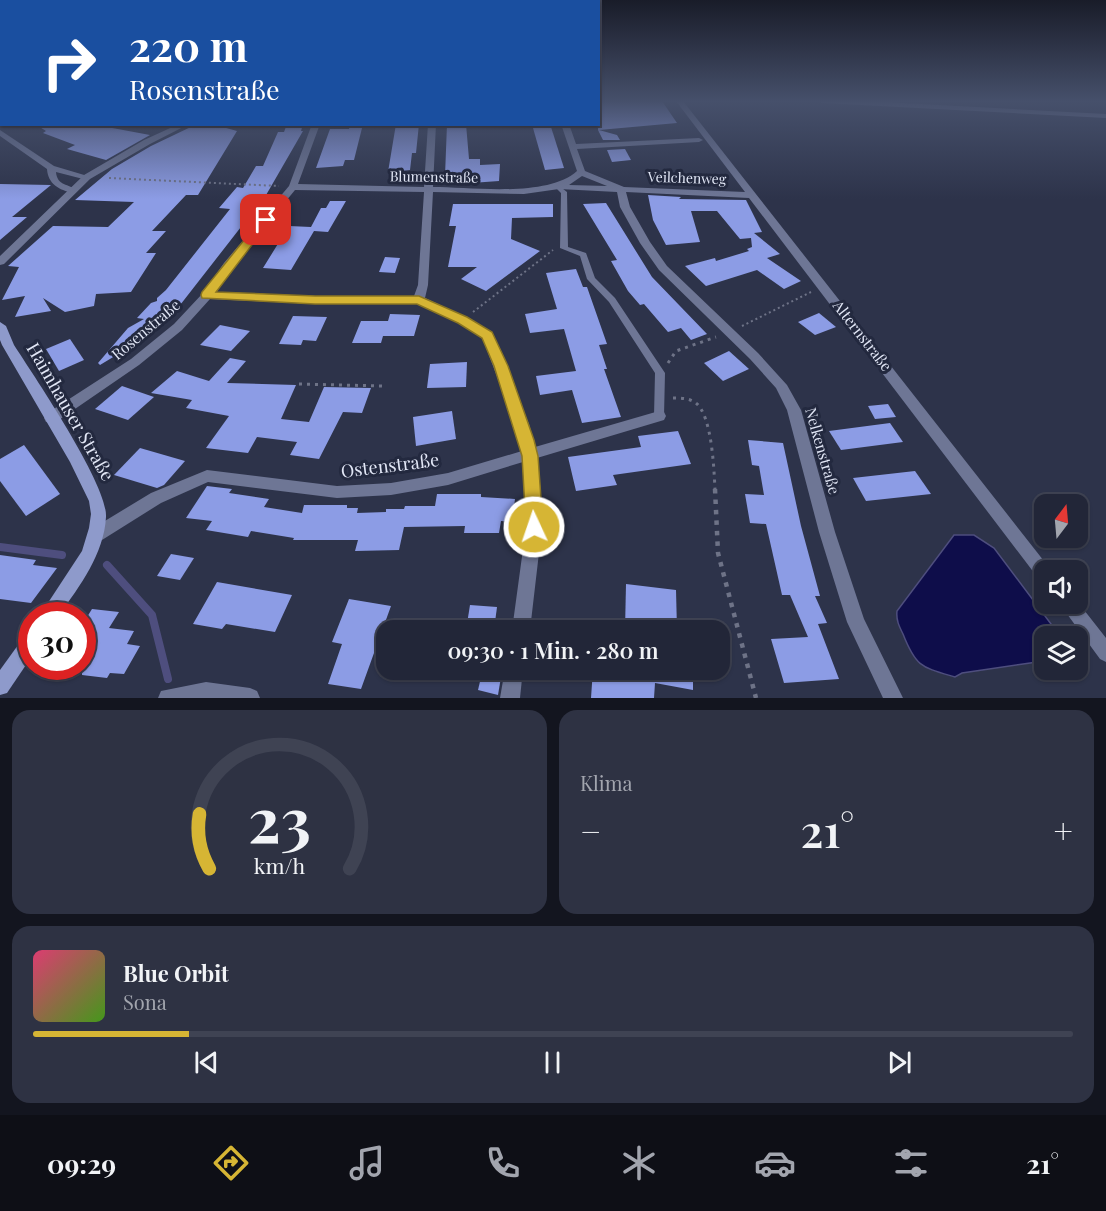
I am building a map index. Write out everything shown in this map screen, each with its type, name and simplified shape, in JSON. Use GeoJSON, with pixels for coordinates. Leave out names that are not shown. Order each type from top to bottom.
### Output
{"type":"FeatureCollection","features":[{"type":"Feature","properties":{"kind":"main road","name":"Haimhauser Straße"},"geometry":{"type":"LineString","coordinates":[[0,326],[8,345],[83,472],[100,511],[96,535],[87,559],[58,602]]}},
{"type":"Feature","properties":{"kind":"main road"},"geometry":{"type":"LineString","coordinates":[[0,686],[18,660]]}},
{"type":"Feature","properties":{"kind":"street"},"geometry":{"type":"LineString","coordinates":[[2,134],[51,168],[87,177]]}},
{"type":"Feature","properties":{"kind":"street"},"geometry":{"type":"LineString","coordinates":[[0,262],[87,177],[165,134]]}},
{"type":"Feature","properties":{"kind":"street","name":"Rosenstraße"},"geometry":{"type":"LineString","coordinates":[[51,418],[135,362],[178,327],[207,295],[228,265],[293,187],[313,134]]}},
{"type":"Feature","properties":{"kind":"street"},"geometry":{"type":"LineString","coordinates":[[419,300],[423,285],[431,134]]}},
{"type":"Feature","properties":{"kind":"street"},"geometry":{"type":"LineString","coordinates":[[568,134],[580,172]]}},
{"type":"Feature","properties":{"kind":"street","name":"Alternstraße"},"geometry":{"type":"LineString","coordinates":[[704,134],[1035,560]]}},
{"type":"Feature","properties":{"kind":"street"},"geometry":{"type":"LineString","coordinates":[[573,147],[699,140]]}},
{"type":"Feature","properties":{"kind":"street"},"geometry":{"type":"LineString","coordinates":[[51,168],[52,177],[62,188],[74,190]]}},
{"type":"Feature","properties":{"kind":"street","name":"Veilchenweg"},"geometry":{"type":"LineString","coordinates":[[580,172],[621,189]]}},
{"type":"Feature","properties":{"kind":"street","name":"Blumenstraße"},"geometry":{"type":"LineString","coordinates":[[293,187],[524,192],[558,187],[573,181],[580,172]]}},
{"type":"Feature","properties":{"kind":"street","name":"Veilchenweg"},"geometry":{"type":"LineString","coordinates":[[558,187],[751,195]]}},
{"type":"Feature","properties":{"kind":"street","name":"Nelkenstraße"},"geometry":{"type":"LineString","coordinates":[[621,189],[625,207],[645,243],[663,268],[781,385],[794,410],[827,532],[856,621],[894,698]]}},
{"type":"Feature","properties":{"kind":"street"},"geometry":{"type":"LineString","coordinates":[[207,295],[315,300],[419,300],[462,320],[487,336],[495,351],[522,424],[530,456],[534,527],[522,620]]}},
{"type":"Feature","properties":{"kind":"street","name":"Ostenstraße"},"geometry":{"type":"LineString","coordinates":[[96,535],[156,498],[207,477],[337,492],[380,490],[448,479],[659,416]]}},
{"type":"Feature","properties":{"kind":"street"},"geometry":{"type":"LineString","coordinates":[[1076,614],[1106,653]]}},
{"type":"Feature","properties":{"kind":"street"},"geometry":{"type":"LineString","coordinates":[[510,698],[512,680]]}},
{"type":"Feature","properties":{"kind":"street"},"geometry":{"type":"LineString","coordinates":[[168,698],[206,691],[250,698]]}},
{"type":"Feature","properties":{"kind":"lane"},"geometry":{"type":"LineString","coordinates":[[558,187],[564,192],[564,248],[583,255],[591,279],[612,300],[660,373],[659,416]]}},
{"type":"Feature","properties":{"kind":"path"},"geometry":{"type":"LineString","coordinates":[[87,177],[293,187]]}},
{"type":"Feature","properties":{"kind":"path"},"geometry":{"type":"LineString","coordinates":[[462,320],[563,242]]}},
{"type":"Feature","properties":{"kind":"path"},"geometry":{"type":"LineString","coordinates":[[299,384],[383,386]]}},
{"type":"Feature","properties":{"kind":"path"},"geometry":{"type":"LineString","coordinates":[[658,397],[690,399],[698,404],[706,417],[714,473],[718,553],[756,698]]}},
{"type":"Feature","properties":{"kind":"shaded area"},"geometry":{"type":"Polygon","coordinates":[[[954,535],[974,535],[994,548],[1034,601],[1034,614],[1044,614],[1052,626],[1034,626],[1034,662],[962,673],[955,677],[927,668],[916,659],[899,626],[897,611],[954,535]]]}},
{"type":"Feature","properties":{"kind":"building"},"geometry":{"type":"Polygon","coordinates":[[[45,134],[150,135],[106,160],[67,149],[75,145],[45,134]]]}},
{"type":"Feature","properties":{"kind":"building"},"geometry":{"type":"Polygon","coordinates":[[[177,134],[235,134],[198,195],[186,195],[152,231],[166,231],[146,253],[156,253],[131,292],[96,294],[94,306],[65,312],[43,298],[51,311],[15,317],[25,296],[2,300],[19,267],[8,266],[53,226],[108,227],[134,202],[75,200],[112,169],[177,134]]]}},
{"type":"Feature","properties":{"kind":"building"},"geometry":{"type":"Polygon","coordinates":[[[277,134],[302,134],[258,209],[255,209],[177,309],[170,308],[145,334],[148,336],[100,365],[98,363],[128,328],[144,319],[137,318],[151,303],[157,301],[157,298],[166,290],[230,209],[219,208],[237,187],[243,188],[256,166],[263,166],[277,134]]]}},
{"type":"Feature","properties":{"kind":"building"},"geometry":{"type":"Polygon","coordinates":[[[328,134],[361,134],[354,160],[345,160],[343,166],[316,168],[328,134]]]}},
{"type":"Feature","properties":{"kind":"building"},"geometry":{"type":"Polygon","coordinates":[[[394,134],[418,134],[416,153],[412,153],[410,170],[388,172],[394,134]]]}},
{"type":"Feature","properties":{"kind":"building"},"geometry":{"type":"Polygon","coordinates":[[[447,134],[467,134],[469,159],[480,159],[480,165],[500,164],[499,181],[457,184],[459,176],[445,176],[447,134]]]}},
{"type":"Feature","properties":{"kind":"building"},"geometry":{"type":"Polygon","coordinates":[[[535,134],[553,134],[564,168],[545,170],[535,134]]]}},
{"type":"Feature","properties":{"kind":"building"},"geometry":{"type":"Polygon","coordinates":[[[600,134],[617,135],[620,140],[603,140],[600,134]]]}},
{"type":"Feature","properties":{"kind":"building"},"geometry":{"type":"Polygon","coordinates":[[[625,149],[631,160],[612,162],[607,150],[625,149]]]}},
{"type":"Feature","properties":{"kind":"building"},"geometry":{"type":"Polygon","coordinates":[[[0,184],[51,185],[12,217],[27,217],[0,240],[0,184]]]}},
{"type":"Feature","properties":{"kind":"building"},"geometry":{"type":"Polygon","coordinates":[[[648,195],[681,197],[679,199],[746,200],[762,232],[754,233],[780,254],[767,258],[801,281],[784,289],[757,270],[706,286],[685,266],[715,258],[716,261],[749,251],[747,249],[752,247],[751,238],[740,239],[717,211],[691,211],[700,242],[666,245],[653,220],[648,195]]]}},
{"type":"Feature","properties":{"kind":"building"},"geometry":{"type":"Polygon","coordinates":[[[330,201],[346,201],[328,232],[314,231],[291,270],[263,268],[289,226],[311,227],[321,208],[326,208],[330,201]]]}},
{"type":"Feature","properties":{"kind":"building"},"geometry":{"type":"Polygon","coordinates":[[[606,203],[652,277],[707,334],[691,340],[681,328],[668,332],[644,304],[640,305],[628,291],[611,261],[617,260],[583,204],[606,203]]]}},
{"type":"Feature","properties":{"kind":"building"},"geometry":{"type":"Polygon","coordinates":[[[453,204],[553,204],[553,217],[512,218],[511,239],[540,251],[486,291],[461,279],[477,267],[448,267],[456,226],[449,226],[453,204]]]}},
{"type":"Feature","properties":{"kind":"building"},"geometry":{"type":"Polygon","coordinates":[[[385,257],[400,258],[395,273],[379,272],[385,257]]]}},
{"type":"Feature","properties":{"kind":"building"},"geometry":{"type":"Polygon","coordinates":[[[576,269],[583,287],[587,287],[607,344],[599,345],[607,369],[604,369],[621,417],[582,423],[572,390],[540,395],[536,376],[576,371],[564,329],[530,333],[525,314],[557,309],[546,273],[576,269]]]}},
{"type":"Feature","properties":{"kind":"building"},"geometry":{"type":"Polygon","coordinates":[[[819,313],[836,327],[815,335],[798,322],[819,313]]]}},
{"type":"Feature","properties":{"kind":"building"},"geometry":{"type":"Polygon","coordinates":[[[390,314],[420,315],[414,336],[383,336],[381,343],[352,343],[361,321],[388,321],[390,314]]]}},
{"type":"Feature","properties":{"kind":"building"},"geometry":{"type":"Polygon","coordinates":[[[293,316],[327,317],[316,341],[303,340],[301,345],[279,344],[293,316]]]}},
{"type":"Feature","properties":{"kind":"building"},"geometry":{"type":"Polygon","coordinates":[[[220,325],[250,331],[231,351],[200,345],[220,325]]]}},
{"type":"Feature","properties":{"kind":"building"},"geometry":{"type":"Polygon","coordinates":[[[70,339],[84,360],[59,371],[46,349],[70,339]]]}},
{"type":"Feature","properties":{"kind":"building"},"geometry":{"type":"Polygon","coordinates":[[[729,351],[749,369],[723,381],[704,363],[729,351]]]}},
{"type":"Feature","properties":{"kind":"building"},"geometry":{"type":"Polygon","coordinates":[[[230,358],[246,361],[227,383],[296,385],[281,419],[309,422],[324,387],[371,388],[362,413],[343,412],[319,459],[290,455],[297,442],[257,437],[248,453],[206,448],[229,416],[186,408],[192,400],[151,393],[177,371],[209,381],[230,358]]]}},
{"type":"Feature","properties":{"kind":"building"},"geometry":{"type":"Polygon","coordinates":[[[467,362],[466,387],[427,388],[430,364],[467,362]]]}},
{"type":"Feature","properties":{"kind":"building"},"geometry":{"type":"Polygon","coordinates":[[[122,386],[154,397],[128,420],[95,409],[122,386]]]}},
{"type":"Feature","properties":{"kind":"building"},"geometry":{"type":"Polygon","coordinates":[[[888,404],[896,417],[875,419],[868,406],[888,404]]]}},
{"type":"Feature","properties":{"kind":"building"},"geometry":{"type":"Polygon","coordinates":[[[452,411],[456,439],[416,446],[413,417],[452,411]]]}},
{"type":"Feature","properties":{"kind":"building"},"geometry":{"type":"Polygon","coordinates":[[[890,423],[903,442],[841,450],[829,431],[890,423]]]}},
{"type":"Feature","properties":{"kind":"building"},"geometry":{"type":"Polygon","coordinates":[[[678,431],[691,464],[613,475],[617,485],[576,491],[568,457],[641,447],[638,436],[678,431]]]}},
{"type":"Feature","properties":{"kind":"building"},"geometry":{"type":"Polygon","coordinates":[[[748,440],[783,443],[801,526],[820,596],[815,596],[827,623],[818,624],[839,679],[784,683],[771,639],[808,637],[790,595],[782,595],[766,524],[750,523],[745,494],[764,495],[759,466],[752,465],[748,440]]]}},
{"type":"Feature","properties":{"kind":"building"},"geometry":{"type":"Polygon","coordinates":[[[24,445],[60,494],[26,516],[0,481],[0,459],[24,445]]]}},
{"type":"Feature","properties":{"kind":"building"},"geometry":{"type":"Polygon","coordinates":[[[140,448],[185,461],[164,485],[157,488],[114,475],[140,448]]]}},
{"type":"Feature","properties":{"kind":"building"},"geometry":{"type":"Polygon","coordinates":[[[915,471],[931,494],[866,501],[853,478],[915,471]]]}},
{"type":"Feature","properties":{"kind":"building"},"geometry":{"type":"Polygon","coordinates":[[[207,486],[232,489],[229,493],[269,499],[264,507],[302,513],[304,505],[347,505],[347,508],[358,508],[357,513],[386,512],[386,509],[404,509],[405,506],[435,506],[437,494],[481,494],[481,497],[515,499],[512,522],[501,521],[499,533],[464,533],[465,526],[404,527],[399,550],[355,551],[358,540],[293,540],[294,538],[251,531],[248,537],[206,530],[212,521],[186,518],[207,486]]]}},
{"type":"Feature","properties":{"kind":"building"},"geometry":{"type":"Polygon","coordinates":[[[171,554],[194,558],[180,580],[157,576],[171,554]]]}},
{"type":"Feature","properties":{"kind":"building"},"geometry":{"type":"Polygon","coordinates":[[[0,555],[36,560],[33,565],[57,568],[32,602],[0,599],[0,555]]]}},
{"type":"Feature","properties":{"kind":"building"},"geometry":{"type":"Polygon","coordinates":[[[217,582],[292,595],[275,632],[226,624],[222,629],[193,624],[217,582]]]}},
{"type":"Feature","properties":{"kind":"building"},"geometry":{"type":"Polygon","coordinates":[[[626,584],[676,590],[677,620],[625,620],[626,584]]]}},
{"type":"Feature","properties":{"kind":"building"},"geometry":{"type":"Polygon","coordinates":[[[349,599],[391,606],[386,620],[376,620],[376,648],[361,689],[328,684],[342,644],[332,642],[349,599]]]}},
{"type":"Feature","properties":{"kind":"building"},"geometry":{"type":"Polygon","coordinates":[[[470,605],[497,607],[495,620],[468,620],[470,605]]]}},
{"type":"Feature","properties":{"kind":"building"},"geometry":{"type":"Polygon","coordinates":[[[96,609],[119,612],[109,628],[134,631],[127,644],[140,646],[124,674],[110,673],[107,678],[96,677],[96,609]]]}},
{"type":"Feature","properties":{"kind":"building"},"geometry":{"type":"Polygon","coordinates":[[[480,680],[500,680],[498,695],[478,690],[480,680]]]}},
{"type":"Feature","properties":{"kind":"building"},"geometry":{"type":"Polygon","coordinates":[[[592,680],[693,680],[693,690],[655,683],[654,698],[591,698],[592,680]]]}},
{"type":"Feature","properties":{"kind":"waterway"},"geometry":{"type":"LineString","coordinates":[[0,547],[62,555]]}},
{"type":"Feature","properties":{"kind":"waterway"},"geometry":{"type":"LineString","coordinates":[[107,565],[152,615],[168,679]]}},
{"type":"Feature","properties":{"kind":"route"},"geometry":{"type":"LineString","coordinates":[[266,220],[228,265],[207,295],[315,300],[419,300],[462,320],[487,336],[501,366],[522,424],[530,456],[534,527]]}}]}
